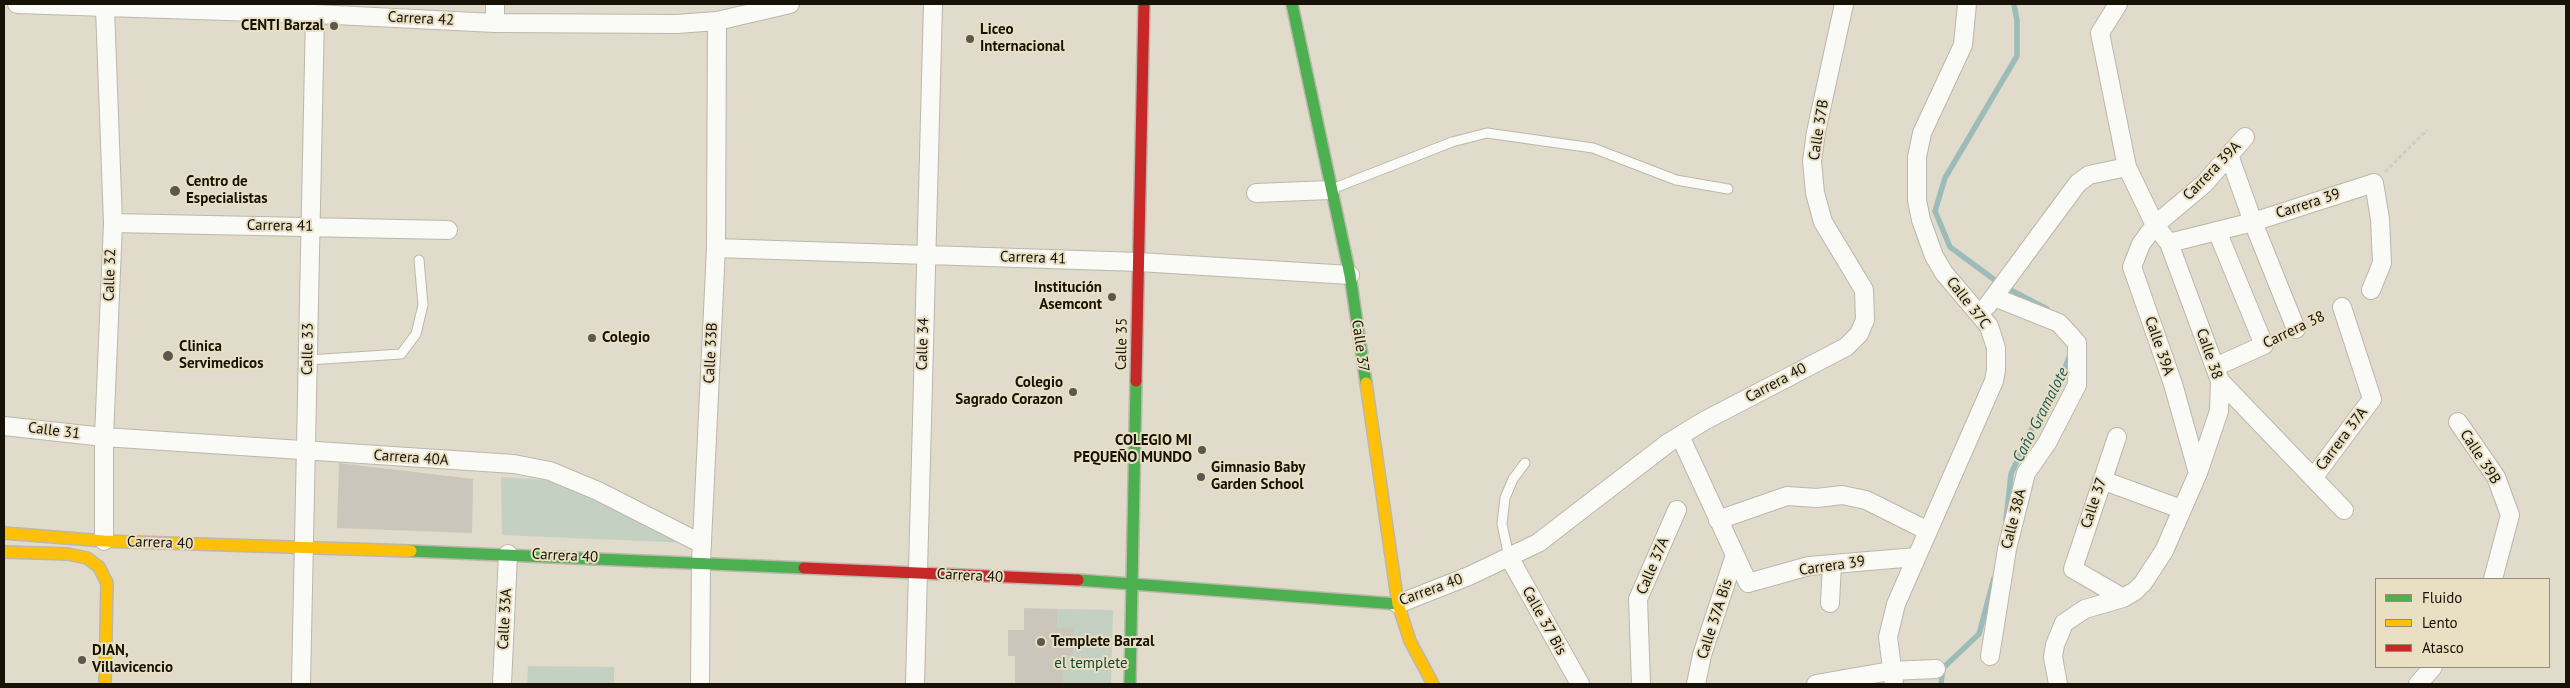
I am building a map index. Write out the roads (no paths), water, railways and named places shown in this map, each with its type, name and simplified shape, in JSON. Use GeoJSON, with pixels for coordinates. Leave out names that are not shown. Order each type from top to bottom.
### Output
{"type":"FeatureCollection","features":[{"type":"Feature","properties":{"kind":"street","name":"Carrera 42"},"geometry":{"type":"LineString","coordinates":[[18,4],[315,14],[495,23],[677,24],[717,21],[790,4]]}},
{"type":"Feature","properties":{"kind":"street"},"geometry":{"type":"LineString","coordinates":[[495,4],[495,23]]}},
{"type":"Feature","properties":{"kind":"street","name":"Calle 34"},"geometry":{"type":"LineString","coordinates":[[915,684],[933,4]]}},
{"type":"Feature","properties":{"kind":"street","name":"Calle 35"},"geometry":{"type":"LineString","coordinates":[[1130,684],[1144,4]]}},
{"type":"Feature","properties":{"kind":"street","name":"Calle 37"},"geometry":{"type":"LineString","coordinates":[[1292,4],[1330,190],[1350,275],[1398,604],[1410,641],[1432,684]]}},
{"type":"Feature","properties":{"kind":"street","name":"Calle 37B"},"geometry":{"type":"LineString","coordinates":[[1844,4],[1816,132],[1812,161],[1815,193],[1823,222],[1864,290],[1866,320],[1859,334]]}},
{"type":"Feature","properties":{"kind":"street","name":"Calle 37C"},"geometry":{"type":"LineString","coordinates":[[1892,677],[1888,637],[1891,620],[1916,557],[1994,381],[1996,348],[1989,326],[1944,273],[1934,256],[1921,220],[1916,181],[1922,133],[1963,45],[1967,4]]}},
{"type":"Feature","properties":{"kind":"street","name":"Calle 38"},"geometry":{"type":"LineString","coordinates":[[2058,684],[2053,657],[2059,633],[2064,623],[2084,609],[2123,598],[2135,591],[2143,583],[2164,551],[2198,472],[2219,411],[2218,374],[2169,243],[2155,224],[2127,167],[2100,33],[2118,4]]}},
{"type":"Feature","properties":{"kind":"street","name":"Calle 32"},"geometry":{"type":"LineString","coordinates":[[104,541],[104,437],[112,223],[105,8]]}},
{"type":"Feature","properties":{"kind":"street","name":"Calle 33"},"geometry":{"type":"LineString","coordinates":[[301,684],[315,14]]}},
{"type":"Feature","properties":{"kind":"street","name":"Calle 33B"},"geometry":{"type":"LineString","coordinates":[[700,684],[701,562],[716,248],[717,21]]}},
{"type":"Feature","properties":{"kind":"street","name":"Carrera 39A"},"geometry":{"type":"LineString","coordinates":[[2155,224],[2204,184],[2245,137]]}},
{"type":"Feature","properties":{"kind":"street"},"geometry":{"type":"LineString","coordinates":[[2229,155],[2253,222],[2296,329]]}},
{"type":"Feature","properties":{"kind":"street"},"geometry":{"type":"LineString","coordinates":[[1980,314],[2078,184],[2089,175],[2127,167]]}},
{"type":"Feature","properties":{"kind":"street","name":"Carrera 39"},"geometry":{"type":"LineString","coordinates":[[2169,243],[2253,222],[2374,183],[2380,219],[2382,264],[2371,290]]}},
{"type":"Feature","properties":{"kind":"street"},"geometry":{"type":"LineString","coordinates":[[1256,193],[1330,190]]}},
{"type":"Feature","properties":{"kind":"street","name":"Carrera 41"},"geometry":{"type":"LineString","coordinates":[[112,223],[448,230]]}},
{"type":"Feature","properties":{"kind":"street","name":"Calle 39A"},"geometry":{"type":"LineString","coordinates":[[2155,224],[2141,244],[2132,267],[2173,384],[2198,472]]}},
{"type":"Feature","properties":{"kind":"street","name":"Carrera 38"},"geometry":{"type":"LineString","coordinates":[[2216,231],[2264,345],[2218,374]]}},
{"type":"Feature","properties":{"kind":"street","name":"Carrera 41"},"geometry":{"type":"LineString","coordinates":[[716,248],[1139,262],[1350,275]]}},
{"type":"Feature","properties":{"kind":"street","name":"Calle 38A"},"geometry":{"type":"LineString","coordinates":[[1990,656],[2007,548],[2026,473],[2047,443],[2077,384],[2077,343],[2059,323],[1996,294]]}},
{"type":"Feature","properties":{"kind":"street","name":"Carrera 37A"},"geometry":{"type":"LineString","coordinates":[[2313,478],[2372,399],[2342,307]]}},
{"type":"Feature","properties":{"kind":"street","name":"Carrera 40"},"geometry":{"type":"LineString","coordinates":[[4,533],[104,541],[701,562],[1133,584],[1398,604],[1469,576],[1538,544],[1680,436],[1846,347],[1859,334]]}},
{"type":"Feature","properties":{"kind":"street"},"geometry":{"type":"LineString","coordinates":[[2218,374],[2344,510]]}},
{"type":"Feature","properties":{"kind":"street","name":"Calle 39B"},"geometry":{"type":"LineString","coordinates":[[2458,422],[2496,477],[2510,515],[2493,578]]}},
{"type":"Feature","properties":{"kind":"street","name":"Calle 31"},"geometry":{"type":"LineString","coordinates":[[4,426],[104,437]]}},
{"type":"Feature","properties":{"kind":"street","name":"Calle 37A Bis"},"geometry":{"type":"LineString","coordinates":[[1680,436],[1748,583]]}},
{"type":"Feature","properties":{"kind":"street","name":"Carrera 40A"},"geometry":{"type":"LineString","coordinates":[[104,437],[514,464],[550,471],[598,491],[702,544]]}},
{"type":"Feature","properties":{"kind":"street","name":"Calle 37"},"geometry":{"type":"LineString","coordinates":[[2117,437],[2073,570],[2123,598]]}},
{"type":"Feature","properties":{"kind":"street"},"geometry":{"type":"LineString","coordinates":[[2102,480],[2181,509]]}},
{"type":"Feature","properties":{"kind":"street"},"geometry":{"type":"LineString","coordinates":[[1718,520],[1787,496],[1817,498],[1842,495],[1866,500],[1928,531]]}},
{"type":"Feature","properties":{"kind":"street","name":"Calle 37A"},"geometry":{"type":"LineString","coordinates":[[1641,684],[1638,600],[1677,510]]}},
{"type":"Feature","properties":{"kind":"street"},"geometry":{"type":"LineString","coordinates":[[4,552],[68,554],[87,558],[99,568],[107,583],[105,684]]}},
{"type":"Feature","properties":{"kind":"street","name":"Calle 33A"},"geometry":{"type":"LineString","coordinates":[[502,684],[508,554]]}},
{"type":"Feature","properties":{"kind":"street","name":"Calle 37A Bis"},"geometry":{"type":"LineString","coordinates":[[1696,684],[1702,655],[1735,555]]}},
{"type":"Feature","properties":{"kind":"street","name":"Calle 37 Bis"},"geometry":{"type":"LineString","coordinates":[[1509,557],[1580,684]]}},
{"type":"Feature","properties":{"kind":"street","name":"Carrera 39"},"geometry":{"type":"LineString","coordinates":[[1748,583],[1809,566],[1916,557]]}},
{"type":"Feature","properties":{"kind":"street"},"geometry":{"type":"LineString","coordinates":[[1830,603],[1832,564]]}},
{"type":"Feature","properties":{"kind":"street"},"geometry":{"type":"LineString","coordinates":[[2418,684],[2432,668]]}},
{"type":"Feature","properties":{"kind":"street"},"geometry":{"type":"LineString","coordinates":[[1816,684],[1892,677],[1936,669]]}},
{"type":"Feature","properties":{"kind":"lane"},"geometry":{"type":"LineString","coordinates":[[1330,190],[1452,142],[1486,133],[1593,148],[1676,180],[1728,189]]}},
{"type":"Feature","properties":{"kind":"lane"},"geometry":{"type":"LineString","coordinates":[[308,360],[402,354],[416,334],[423,305],[419,260]]}},
{"type":"Feature","properties":{"kind":"lane"},"geometry":{"type":"LineString","coordinates":[[1509,557],[1502,524],[1505,498],[1513,479],[1525,463]]}},
{"type":"Feature","properties":{"kind":"waterway","name":"Caño Gramalote"},"geometry":{"type":"LineString","coordinates":[[2014,4],[2017,21],[2017,56],[1945,178],[1935,211],[1950,247],[2003,286],[2047,309]]}},
{"type":"Feature","properties":{"kind":"waterway","name":"Caño Gramalote"},"geometry":{"type":"LineString","coordinates":[[2006,520],[2011,474],[2034,424],[2056,391],[2070,355]]}},
{"type":"Feature","properties":{"kind":"waterway","name":"Caño Gramalote"},"geometry":{"type":"LineString","coordinates":[[1941,684],[1943,668],[1979,634],[1994,578]]}},
{"type":"Feature","properties":{"kind":"place","name":"CENTI Barzal"},"geometry":{"type":"Point","coordinates":[334,26]}},
{"type":"Feature","properties":{"kind":"place","name":"Liceo Internacional"},"geometry":{"type":"Point","coordinates":[970,39]}},
{"type":"Feature","properties":{"kind":"place","name":"Centro de Especialistas"},"geometry":{"type":"Point","coordinates":[175,191]}},
{"type":"Feature","properties":{"kind":"place","name":"Institución Asemcont"},"geometry":{"type":"Point","coordinates":[1112,297]}},
{"type":"Feature","properties":{"kind":"place","name":"Colegio"},"geometry":{"type":"Point","coordinates":[592,338]}},
{"type":"Feature","properties":{"kind":"place","name":"Clinica Servimedicos"},"geometry":{"type":"Point","coordinates":[168,356]}},
{"type":"Feature","properties":{"kind":"place","name":"Colegio Sagrado Corazon"},"geometry":{"type":"Point","coordinates":[1073,392]}},
{"type":"Feature","properties":{"kind":"place","name":"COLEGIO MI PEQUEÑO MUNDO"},"geometry":{"type":"Point","coordinates":[1202,450]}},
{"type":"Feature","properties":{"kind":"place","name":"Gimnasio Baby Garden School"},"geometry":{"type":"Point","coordinates":[1201,477]}},
{"type":"Feature","properties":{"kind":"place","name":"Templete Barzal"},"geometry":{"type":"Point","coordinates":[1041,642]}},
{"type":"Feature","properties":{"kind":"place","name":"DIAN, Villavicencio"},"geometry":{"type":"Point","coordinates":[82,660]}},
{"type":"Feature","properties":{"kind":"park label","name":"el templete"},"geometry":{"type":"Point","coordinates":[1091,664]}}]}
